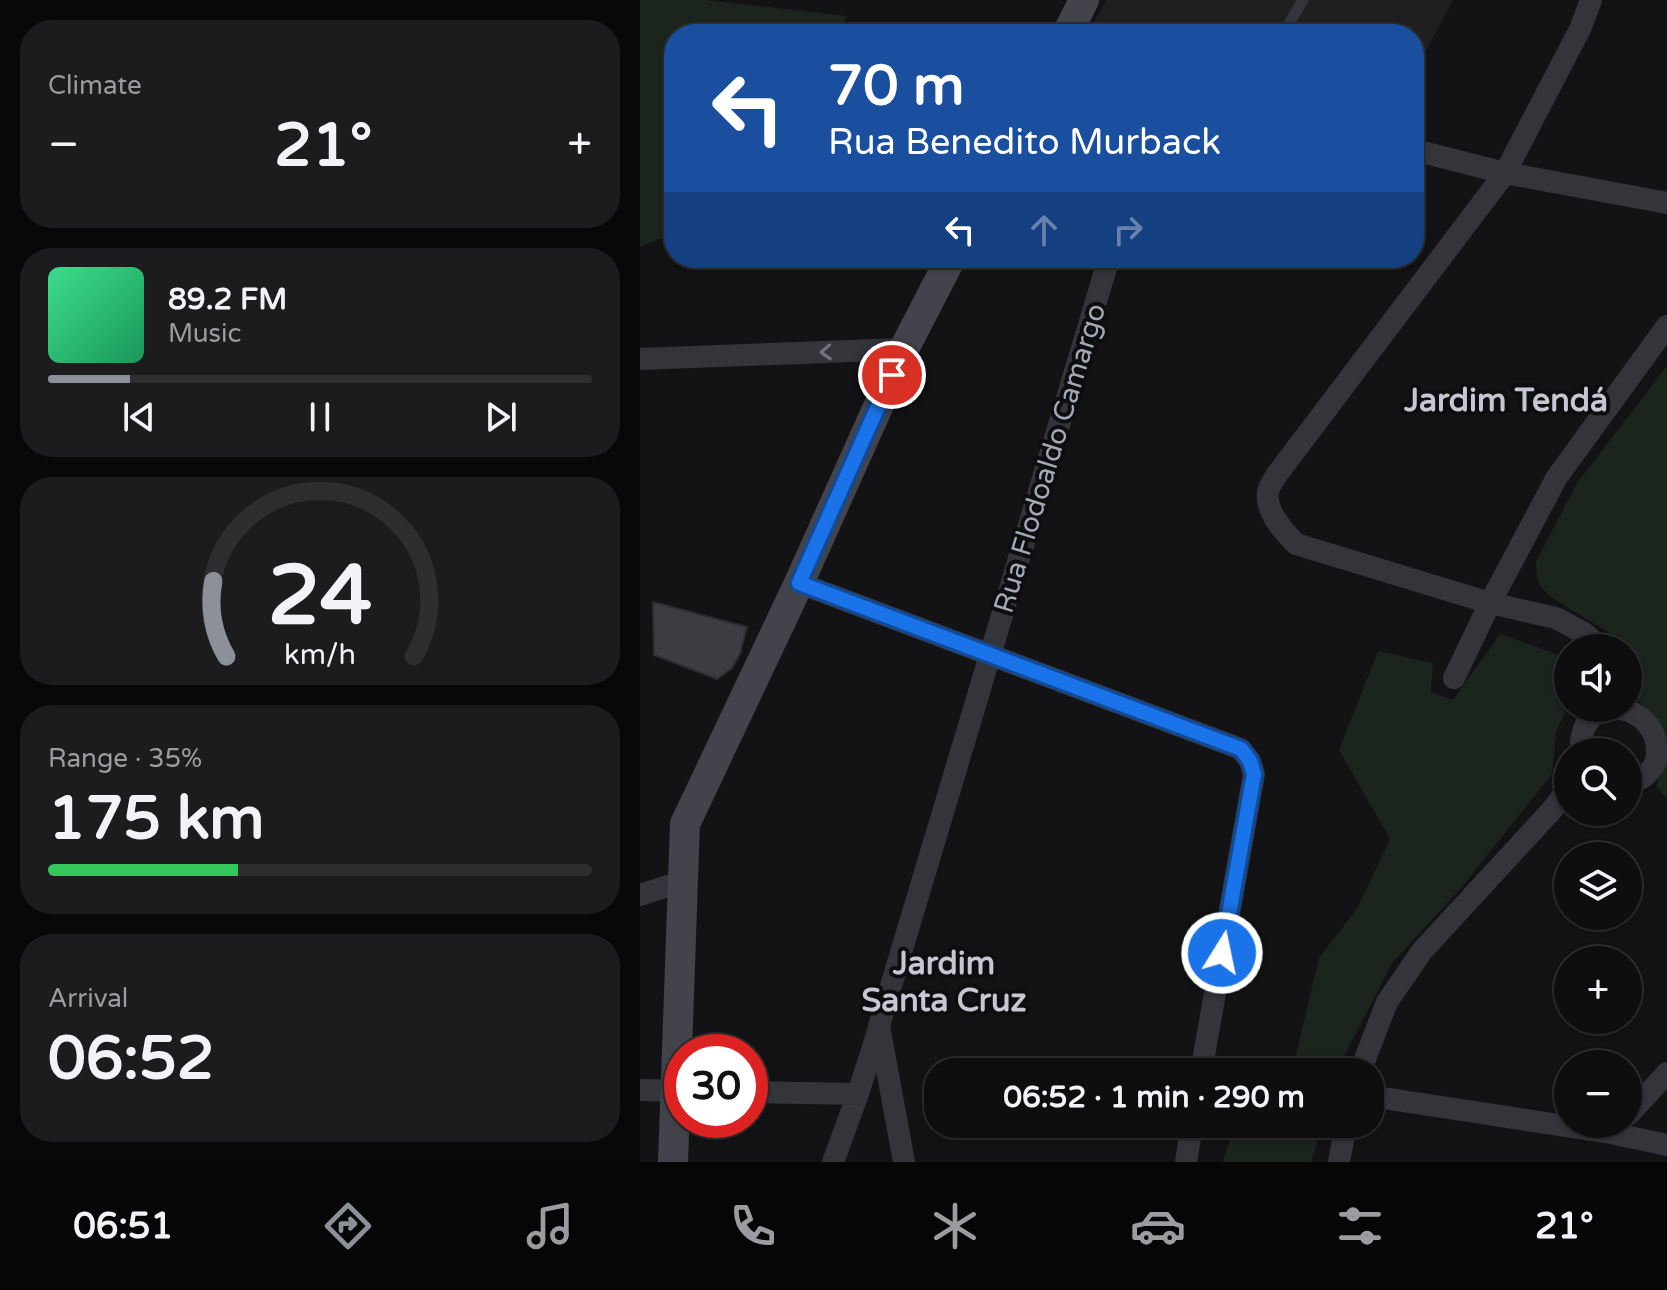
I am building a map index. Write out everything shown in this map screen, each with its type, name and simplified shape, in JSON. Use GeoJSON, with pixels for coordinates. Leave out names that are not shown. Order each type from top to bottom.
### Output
{"type":"FeatureCollection","features":[{"type":"Feature","properties":{"kind":"street"},"geometry":{"type":"LineString","coordinates":[[1072,24],[1084,0]]}},
{"type":"Feature","properties":{"kind":"street"},"geometry":{"type":"LineString","coordinates":[[1585,634],[1556,618],[1490,603],[1296,544],[1279,527],[1271,510],[1268,492],[1278,473],[1505,173],[1580,29],[1591,0]]}},
{"type":"Feature","properties":{"kind":"street"},"geometry":{"type":"LineString","coordinates":[[1424,153],[1505,173],[1667,203]]}},
{"type":"Feature","properties":{"kind":"street"},"geometry":{"type":"LineString","coordinates":[[679,1034],[685,824],[799,583],[904,349],[946,268]]}},
{"type":"Feature","properties":{"kind":"street","name":"Rua Flodoaldo Camargo"},"geometry":{"type":"LineString","coordinates":[[833,1162],[879,1026],[1106,268]]}},
{"type":"Feature","properties":{"kind":"street"},"geometry":{"type":"LineString","coordinates":[[1454,678],[1557,477],[1667,326]]}},
{"type":"Feature","properties":{"kind":"street"},"geometry":{"type":"LineString","coordinates":[[640,359],[904,349]]}},
{"type":"Feature","properties":{"kind":"street"},"geometry":{"type":"LineString","coordinates":[[799,583],[1241,749],[1250,761],[1254,774],[1203,1058]]}},
{"type":"Feature","properties":{"kind":"street"},"geometry":{"type":"LineString","coordinates":[[1642,715],[1654,727],[1659,749],[1652,769],[1642,778]]}},
{"type":"Feature","properties":{"kind":"street"},"geometry":{"type":"LineString","coordinates":[[1365,1058],[1387,1002],[1422,951],[1554,807]]}},
{"type":"Feature","properties":{"kind":"street"},"geometry":{"type":"LineString","coordinates":[[640,895],[683,881]]}},
{"type":"Feature","properties":{"kind":"street","name":"Rua Flodoaldo Camargo"},"geometry":{"type":"LineString","coordinates":[[879,1026],[904,1162]]}},
{"type":"Feature","properties":{"kind":"street"},"geometry":{"type":"LineString","coordinates":[[1642,1100],[1667,1073]]}},
{"type":"Feature","properties":{"kind":"street"},"geometry":{"type":"LineString","coordinates":[[640,1090],[664,1090]]}},
{"type":"Feature","properties":{"kind":"street"},"geometry":{"type":"LineString","coordinates":[[768,1092],[858,1094]]}},
{"type":"Feature","properties":{"kind":"street"},"geometry":{"type":"LineString","coordinates":[[1384,1098],[1554,1121]]}},
{"type":"Feature","properties":{"kind":"street"},"geometry":{"type":"LineString","coordinates":[[1642,1137],[1667,1145]]}},
{"type":"Feature","properties":{"kind":"street"},"geometry":{"type":"LineString","coordinates":[[673,1162],[675,1138]]}},
{"type":"Feature","properties":{"kind":"street"},"geometry":{"type":"LineString","coordinates":[[1186,1162],[1190,1138]]}},
{"type":"Feature","properties":{"kind":"street"},"geometry":{"type":"LineString","coordinates":[[1339,1162],[1343,1138]]}},
{"type":"Feature","properties":{"kind":"lane"},"geometry":{"type":"LineString","coordinates":[[1289,24],[1303,0]]}},
{"type":"Feature","properties":{"kind":"shaded area"},"geometry":{"type":"Polygon","coordinates":[[[640,0],[706,0],[847,16],[844,24],[664,24],[664,237],[640,247],[640,0]]]}},
{"type":"Feature","properties":{"kind":"shaded area"},"geometry":{"type":"Polygon","coordinates":[[[1106,0],[1453,0],[1424,55],[1424,24],[1093,24],[1106,0]]]}},
{"type":"Feature","properties":{"kind":"shaded area"},"geometry":{"type":"Polygon","coordinates":[[[1667,366],[1667,799],[1656,786],[1665,762],[1657,725],[1642,705],[1642,634],[1611,634],[1551,597],[1537,578],[1536,561],[1577,483],[1667,366]]]}},
{"type":"Feature","properties":{"kind":"shaded area"},"geometry":{"type":"Polygon","coordinates":[[[1500,634],[1554,653],[1554,722],[1561,722],[1554,738],[1552,774],[1462,887],[1392,963],[1343,1058],[1295,1058],[1319,958],[1358,907],[1390,839],[1339,750],[1378,651],[1433,663],[1431,692],[1453,700],[1500,634]]]}},
{"type":"Feature","properties":{"kind":"shaded area"},"geometry":{"type":"Polygon","coordinates":[[[1230,1138],[1318,1138],[1311,1162],[1223,1162],[1230,1138]]]}},
{"type":"Feature","properties":{"kind":"building"},"geometry":{"type":"Polygon","coordinates":[[[653,602],[747,627],[740,654],[732,668],[717,679],[654,655],[653,602]]]}},
{"type":"Feature","properties":{"kind":"district","name":"Jardim Tendá"},"geometry":{"type":"Point","coordinates":[1506,400]}},
{"type":"Feature","properties":{"kind":"district","name":"Jardim Santa Cruz"},"geometry":{"type":"Point","coordinates":[944,982]}},
{"type":"Feature","properties":{"kind":"route"},"geometry":{"type":"LineString","coordinates":[[892,375],[799,583],[1241,749],[1250,761],[1254,774],[1222,953]]}}]}
